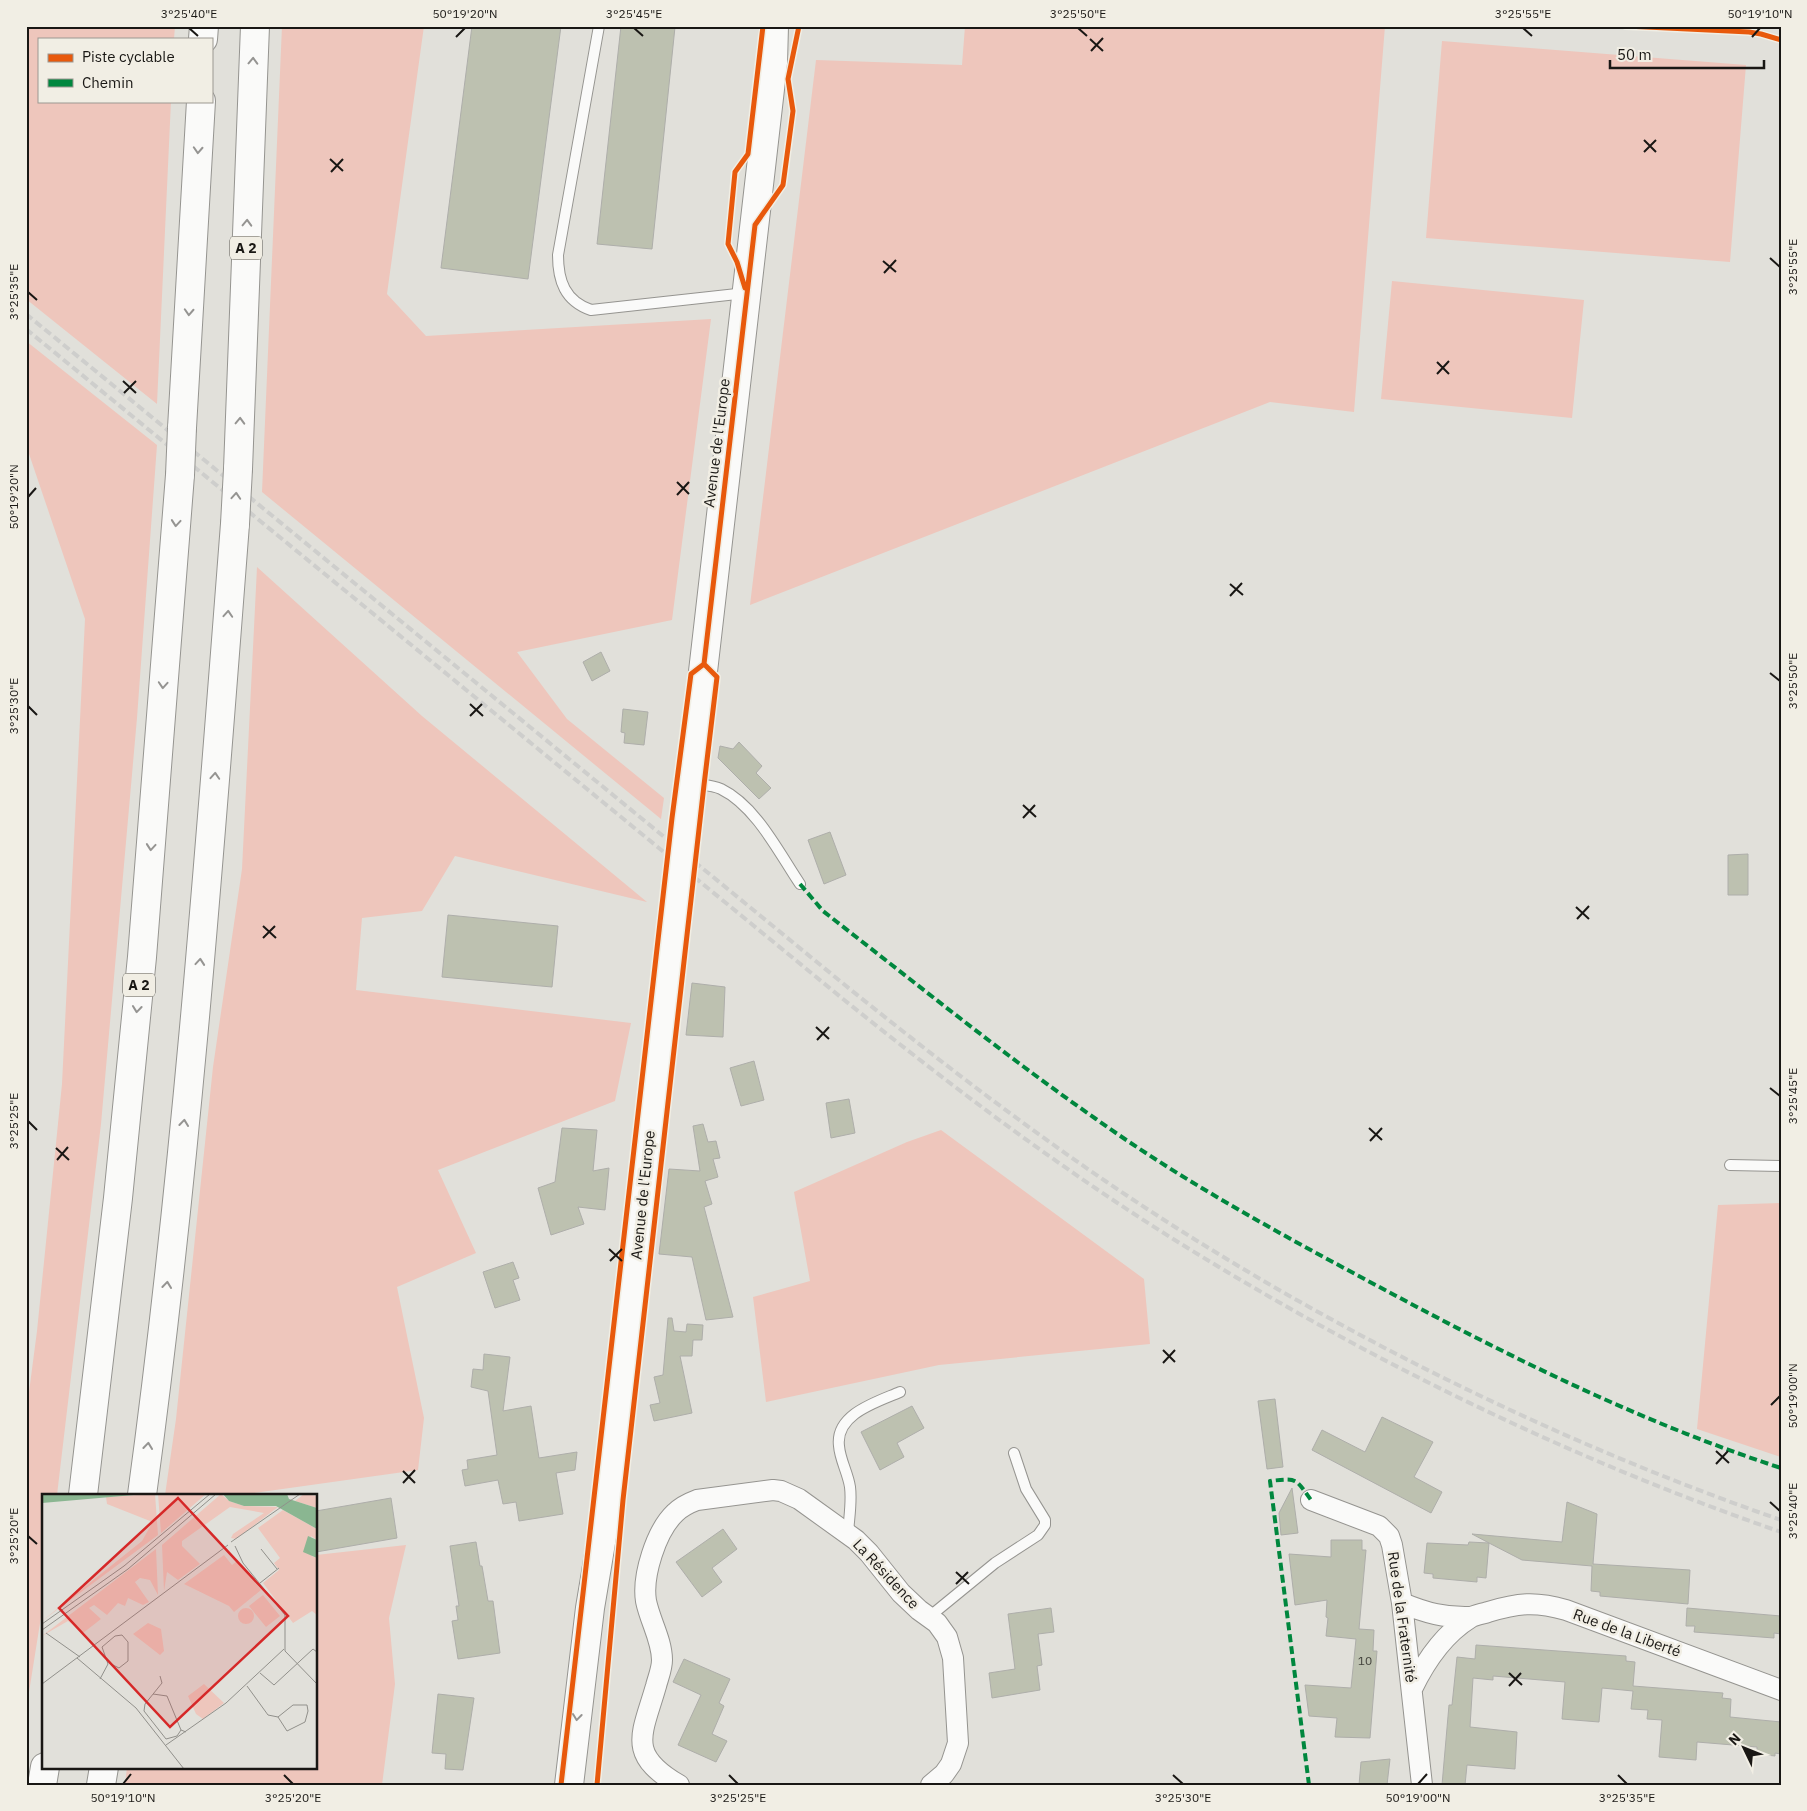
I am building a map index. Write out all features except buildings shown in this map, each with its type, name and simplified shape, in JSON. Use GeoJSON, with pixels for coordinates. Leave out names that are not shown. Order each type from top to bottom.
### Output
{"type":"FeatureCollection","features":[{"type":"Feature","properties":{"kind":"main road","name":"A 2"},"geometry":{"type":"LineString","coordinates":[[142,1494],[194,1029],[235,524],[255,26]]}},
{"type":"Feature","properties":{"kind":"main road","name":"Avenue de l'Europe"},"geometry":{"type":"LineString","coordinates":[[569,1785],[590,1608],[609,1495],[773,64],[774,26]]}},
{"type":"Feature","properties":{"kind":"main road","name":"Avenue de l'Europe"},"geometry":{"type":"LineString","coordinates":[[773,64],[785,26]]}},
{"type":"Feature","properties":{"kind":"main road","name":"A 2"},"geometry":{"type":"LineString","coordinates":[[83,1494],[117,1208],[142,957],[180,475],[201,102]]}},
{"type":"Feature","properties":{"kind":"main road","name":"Avenue de l'Europe"},"geometry":{"type":"LineString","coordinates":[[588,1785],[604,1616],[609,1495]]}},
{"type":"Feature","properties":{"kind":"main road"},"geometry":{"type":"LineString","coordinates":[[42,1785],[45,1768]]}},
{"type":"Feature","properties":{"kind":"main road"},"geometry":{"type":"LineString","coordinates":[[101,1785],[104,1768]]}},
{"type":"Feature","properties":{"kind":"street","name":"La Résidence"},"geometry":{"type":"LineString","coordinates":[[679,1785],[648,1760],[642,1747],[643,1732],[662,1664],[660,1649],[646,1599],[647,1578],[658,1538],[668,1521],[682,1508],[697,1500],[772,1490],[790,1494],[848,1533],[869,1553],[900,1593],[941,1628],[951,1647],[953,1658],[958,1743],[951,1764],[944,1774],[931,1785]]}},
{"type":"Feature","properties":{"kind":"street","name":"Rue de la Fraternité"},"geometry":{"type":"LineString","coordinates":[[1311,1500],[1372,1523],[1385,1531],[1392,1545],[1402,1603],[1422,1785]]}},
{"type":"Feature","properties":{"kind":"street","name":"Rue de la Liberté"},"geometry":{"type":"LineString","coordinates":[[1402,1603],[1443,1617],[1471,1617],[1522,1604],[1536,1603],[1554,1606],[1781,1690]]}},
{"type":"Feature","properties":{"kind":"street","name":"Rue de la Liberté"},"geometry":{"type":"LineString","coordinates":[[1412,1689],[1427,1661],[1446,1639],[1471,1617]]}},
{"type":"Feature","properties":{"kind":"lane"},"geometry":{"type":"LineString","coordinates":[[599,26],[558,255],[559,276],[563,286],[576,302],[582,307],[591,310],[747,293]]}},
{"type":"Feature","properties":{"kind":"lane"},"geometry":{"type":"LineString","coordinates":[[691,783],[720,788],[741,802],[761,826],[800,884]]}},
{"type":"Feature","properties":{"kind":"lane"},"geometry":{"type":"LineString","coordinates":[[1730,1165],[1781,1166]]}},
{"type":"Feature","properties":{"kind":"lane"},"geometry":{"type":"LineString","coordinates":[[848,1533],[850,1487],[839,1448],[840,1430],[859,1411],[900,1392]]}},
{"type":"Feature","properties":{"kind":"lane"},"geometry":{"type":"LineString","coordinates":[[929,1617],[995,1563],[1038,1535],[1042,1530],[1045,1520],[1026,1489],[1014,1453]]}},
{"type":"Feature","properties":{"kind":"shaded area"},"geometry":{"type":"Polygon","coordinates":[[[26,26],[175,26],[174,38],[38,38],[38,102],[171,102],[157,404],[26,299],[26,26]]]}},
{"type":"Feature","properties":{"kind":"shaded area"},"geometry":{"type":"Polygon","coordinates":[[[282,26],[424,26],[387,294],[426,336],[711,319],[672,620],[517,652],[567,719],[664,798],[661,819],[262,492],[282,26]]]}},
{"type":"Feature","properties":{"kind":"shaded area"},"geometry":{"type":"Polygon","coordinates":[[[965,26],[1385,26],[1354,412],[1270,402],[750,605],[816,60],[962,65],[965,26]]]}},
{"type":"Feature","properties":{"kind":"shaded area"},"geometry":{"type":"Polygon","coordinates":[[[1442,41],[1746,65],[1730,262],[1426,238],[1442,41]]]}},
{"type":"Feature","properties":{"kind":"shaded area"},"geometry":{"type":"Polygon","coordinates":[[[1392,281],[1584,300],[1572,418],[1381,399],[1392,281]]]}},
{"type":"Feature","properties":{"kind":"shaded area"},"geometry":{"type":"Polygon","coordinates":[[[26,341],[157,445],[137,718],[101,1124],[57,1494],[42,1494],[42,1611],[26,1711],[26,1415],[37,1331],[62,1084],[85,619],[26,445],[26,341]]]}},
{"type":"Feature","properties":{"kind":"shaded area"},"geometry":{"type":"Polygon","coordinates":[[[257,567],[422,716],[647,902],[455,856],[422,911],[362,918],[356,990],[631,1023],[615,1101],[438,1170],[476,1253],[397,1287],[424,1418],[418,1470],[247,1494],[165,1494],[176,1419],[213,1067],[242,869],[257,567]]]}},
{"type":"Feature","properties":{"kind":"shaded area"},"geometry":{"type":"Polygon","coordinates":[[[941,1130],[1144,1279],[1150,1344],[939,1365],[766,1402],[753,1297],[810,1281],[794,1192],[907,1142],[941,1130]]]}},
{"type":"Feature","properties":{"kind":"shaded area"},"geometry":{"type":"Polygon","coordinates":[[[1781,1203],[1781,1457],[1697,1429],[1718,1205],[1781,1203]]]}},
{"type":"Feature","properties":{"kind":"shaded area"},"geometry":{"type":"Polygon","coordinates":[[[406,1545],[389,1618],[395,1684],[382,1785],[125,1785],[127,1768],[318,1768],[318,1555],[406,1545]]]}},
{"type":"Feature","properties":{"kind":"railway"},"geometry":{"type":"LineString","coordinates":[[26,314],[851,990],[972,1085],[1097,1175],[1183,1232],[1253,1275],[1325,1316],[1474,1393],[1627,1461],[1781,1520]]}},
{"type":"Feature","properties":{"kind":"railway"},"geometry":{"type":"LineString","coordinates":[[26,329],[843,999],[1007,1126],[1091,1185],[1178,1242],[1323,1327],[1472,1404],[1624,1472],[1781,1532]]}},
{"type":"Feature","properties":{"kind":"marked path"},"geometry":{"type":"LineString","coordinates":[[800,884],[823,911],[998,1047],[1130,1143],[1201,1188],[1274,1230],[1433,1315],[1579,1388],[1679,1431],[1781,1468]]}},
{"type":"Feature","properties":{"kind":"marked path"},"geometry":{"type":"LineString","coordinates":[[1309,1785],[1270,1481],[1295,1481],[1311,1500]]}},
{"type":"Feature","properties":{"kind":"cycle path"},"geometry":{"type":"LineString","coordinates":[[745,288],[737,262],[728,244],[735,172],[748,154],[763,26]]}},
{"type":"Feature","properties":{"kind":"cycle path"},"geometry":{"type":"LineString","coordinates":[[704,664],[755,225],[783,185],[793,111],[788,79],[799,26]]}},
{"type":"Feature","properties":{"kind":"cycle path"},"geometry":{"type":"LineString","coordinates":[[1626,26],[1749,32],[1781,40]]}},
{"type":"Feature","properties":{"kind":"cycle path"},"geometry":{"type":"LineString","coordinates":[[561,1785],[672,818],[691,674],[704,664]]}},
{"type":"Feature","properties":{"kind":"cycle path"},"geometry":{"type":"LineString","coordinates":[[597,1785],[623,1500],[717,677],[704,664]]}}]}
